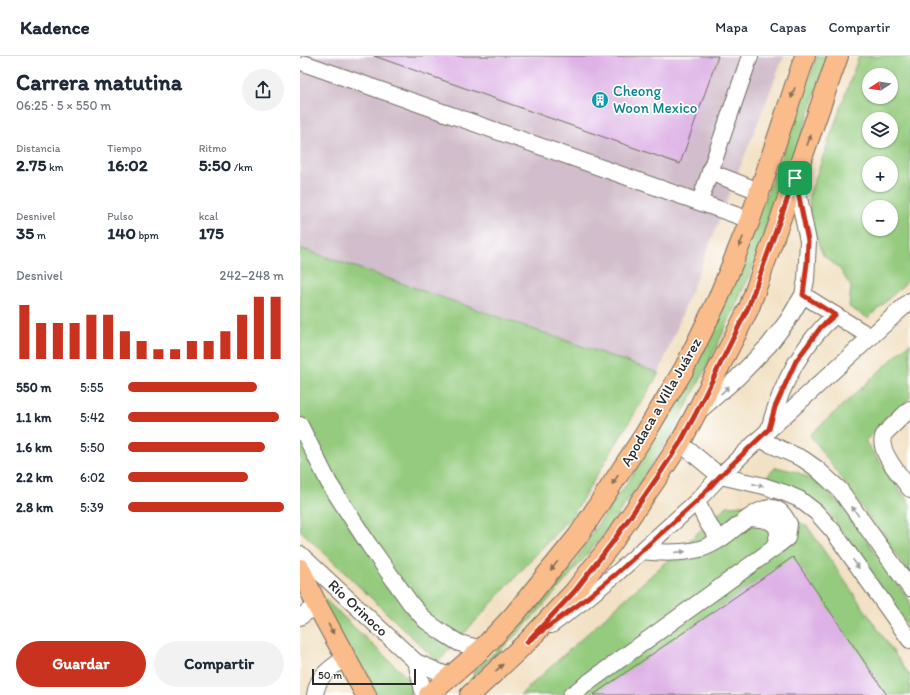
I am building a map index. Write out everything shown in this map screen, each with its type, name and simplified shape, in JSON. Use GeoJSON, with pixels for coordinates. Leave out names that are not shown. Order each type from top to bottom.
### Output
{"type":"FeatureCollection","features":[{"type":"Feature","properties":{"kind":"main road","name":"Apodaca a Villa Juárez"},"geometry":{"type":"LineString","coordinates":[[429,695],[482,649],[514,615],[578,536],[645,434],[684,369],[718,299],[750,220],[805,56]]}},
{"type":"Feature","properties":{"kind":"main road"},"geometry":{"type":"LineString","coordinates":[[470,695],[527,642],[574,592],[612,543],[680,443],[748,308],[838,56]]}},
{"type":"Feature","properties":{"kind":"main road"},"geometry":{"type":"LineString","coordinates":[[300,569],[317,605],[366,695]]}},
{"type":"Feature","properties":{"kind":"main road"},"geometry":{"type":"LineString","coordinates":[[451,677],[465,695]]}},
{"type":"Feature","properties":{"kind":"street"},"geometry":{"type":"LineString","coordinates":[[700,201],[750,56]]}},
{"type":"Feature","properties":{"kind":"street"},"geometry":{"type":"LineString","coordinates":[[306,64],[700,201],[750,220]]}},
{"type":"Feature","properties":{"kind":"street"},"geometry":{"type":"LineString","coordinates":[[710,172],[759,190]]}},
{"type":"Feature","properties":{"kind":"street"},"geometry":{"type":"LineString","coordinates":[[695,415],[737,378],[769,345],[788,320],[803,295],[808,241],[795,178]]}},
{"type":"Feature","properties":{"kind":"street"},"geometry":{"type":"LineString","coordinates":[[803,295],[871,337]]}},
{"type":"Feature","properties":{"kind":"street"},"geometry":{"type":"LineString","coordinates":[[527,642],[582,602],[641,551],[697,501],[720,476],[764,434],[910,301]]}},
{"type":"Feature","properties":{"kind":"street"},"geometry":{"type":"LineString","coordinates":[[764,434],[796,361],[821,327],[835,315]]}},
{"type":"Feature","properties":{"kind":"street"},"geometry":{"type":"LineString","coordinates":[[910,409],[885,433],[882,441],[885,453],[910,489]]}},
{"type":"Feature","properties":{"kind":"street"},"geometry":{"type":"LineString","coordinates":[[300,425],[329,484],[369,545],[411,604],[426,621],[442,633],[459,643],[482,649]]}},
{"type":"Feature","properties":{"kind":"street"},"geometry":{"type":"LineString","coordinates":[[764,434],[816,468],[840,490],[910,588]]}},
{"type":"Feature","properties":{"kind":"street"},"geometry":{"type":"LineString","coordinates":[[680,443],[720,476],[764,486],[785,493],[799,499],[816,512],[833,531],[910,640]]}},
{"type":"Feature","properties":{"kind":"street"},"geometry":{"type":"LineString","coordinates":[[697,501],[711,530],[721,539]]}},
{"type":"Feature","properties":{"kind":"street"},"geometry":{"type":"LineString","coordinates":[[571,695],[787,538],[789,524],[782,512],[772,508],[761,510],[721,539],[701,548],[682,552],[659,553],[641,551]]}},
{"type":"Feature","properties":{"kind":"street","name":"Río Orinoco"},"geometry":{"type":"LineString","coordinates":[[300,554],[416,662],[451,677]]}},
{"type":"Feature","properties":{"kind":"street"},"geometry":{"type":"LineString","coordinates":[[300,617],[317,605]]}},
{"type":"Feature","properties":{"kind":"street"},"geometry":{"type":"LineString","coordinates":[[314,695],[316,685],[321,676],[346,658]]}},
{"type":"Feature","properties":{"kind":"street"},"geometry":{"type":"LineString","coordinates":[[416,662],[424,695]]}},
{"type":"Feature","properties":{"kind":"shaded area"},"geometry":{"type":"Polygon","coordinates":[[[300,56],[784,56],[659,373],[300,248],[300,56]]]}},
{"type":"Feature","properties":{"kind":"green space"},"geometry":{"type":"Polygon","coordinates":[[[817,56],[828,56],[791,168],[760,251],[720,340],[678,421],[647,473],[602,535],[578,565],[528,622],[474,676],[472,673],[505,643],[575,563],[593,531],[628,482],[670,415],[709,340],[786,144],[817,56]]]}},
{"type":"Feature","properties":{"kind":"green space"},"geometry":{"type":"Polygon","coordinates":[[[859,56],[910,56],[910,279],[868,318],[849,307],[851,287],[840,269],[823,255],[810,222],[809,196],[859,56]]]}},
{"type":"Feature","properties":{"kind":"green space"},"geometry":{"type":"Polygon","coordinates":[[[300,248],[659,373],[574,513],[438,662],[300,530],[300,248]]]}},
{"type":"Feature","properties":{"kind":"green space"},"geometry":{"type":"Polygon","coordinates":[[[910,343],[910,398],[865,441],[910,504],[910,574],[810,435],[910,343]]]}},
{"type":"Feature","properties":{"kind":"green space"},"geometry":{"type":"Polygon","coordinates":[[[776,467],[797,472],[809,478],[820,485],[842,506],[910,601],[910,629],[832,517],[823,508],[767,479],[769,474],[776,467]]]}},
{"type":"Feature","properties":{"kind":"green space"},"geometry":{"type":"Polygon","coordinates":[[[760,504],[807,526],[910,676],[910,695],[520,695],[727,506],[760,504]]]}},
{"type":"Feature","properties":{"kind":"green space"},"geometry":{"type":"Polygon","coordinates":[[[316,591],[414,684],[409,695],[375,695],[316,591]]]}},
{"type":"Feature","properties":{"kind":"building","name":"Cheong Woon Mexico"},"geometry":{"type":"Polygon","coordinates":[[[374,56],[718,56],[680,164],[374,56]]]}},
{"type":"Feature","properties":{"kind":"building"},"geometry":{"type":"Polygon","coordinates":[[[793,557],[887,695],[593,695],[793,557]]]}},
{"type":"Feature","properties":{"kind":"place","name":"Cheong Woon Mexico"},"geometry":{"type":"Point","coordinates":[600,100]}},
{"type":"Feature","properties":{"kind":"route"},"geometry":{"type":"LineString","coordinates":[[795,178],[808,241],[806,280],[803,295],[835,315],[821,327],[796,361],[775,407],[769,429],[720,476],[697,501],[616,574],[582,602],[527,642],[574,592],[612,543],[680,443],[748,308],[795,178]]}}]}
